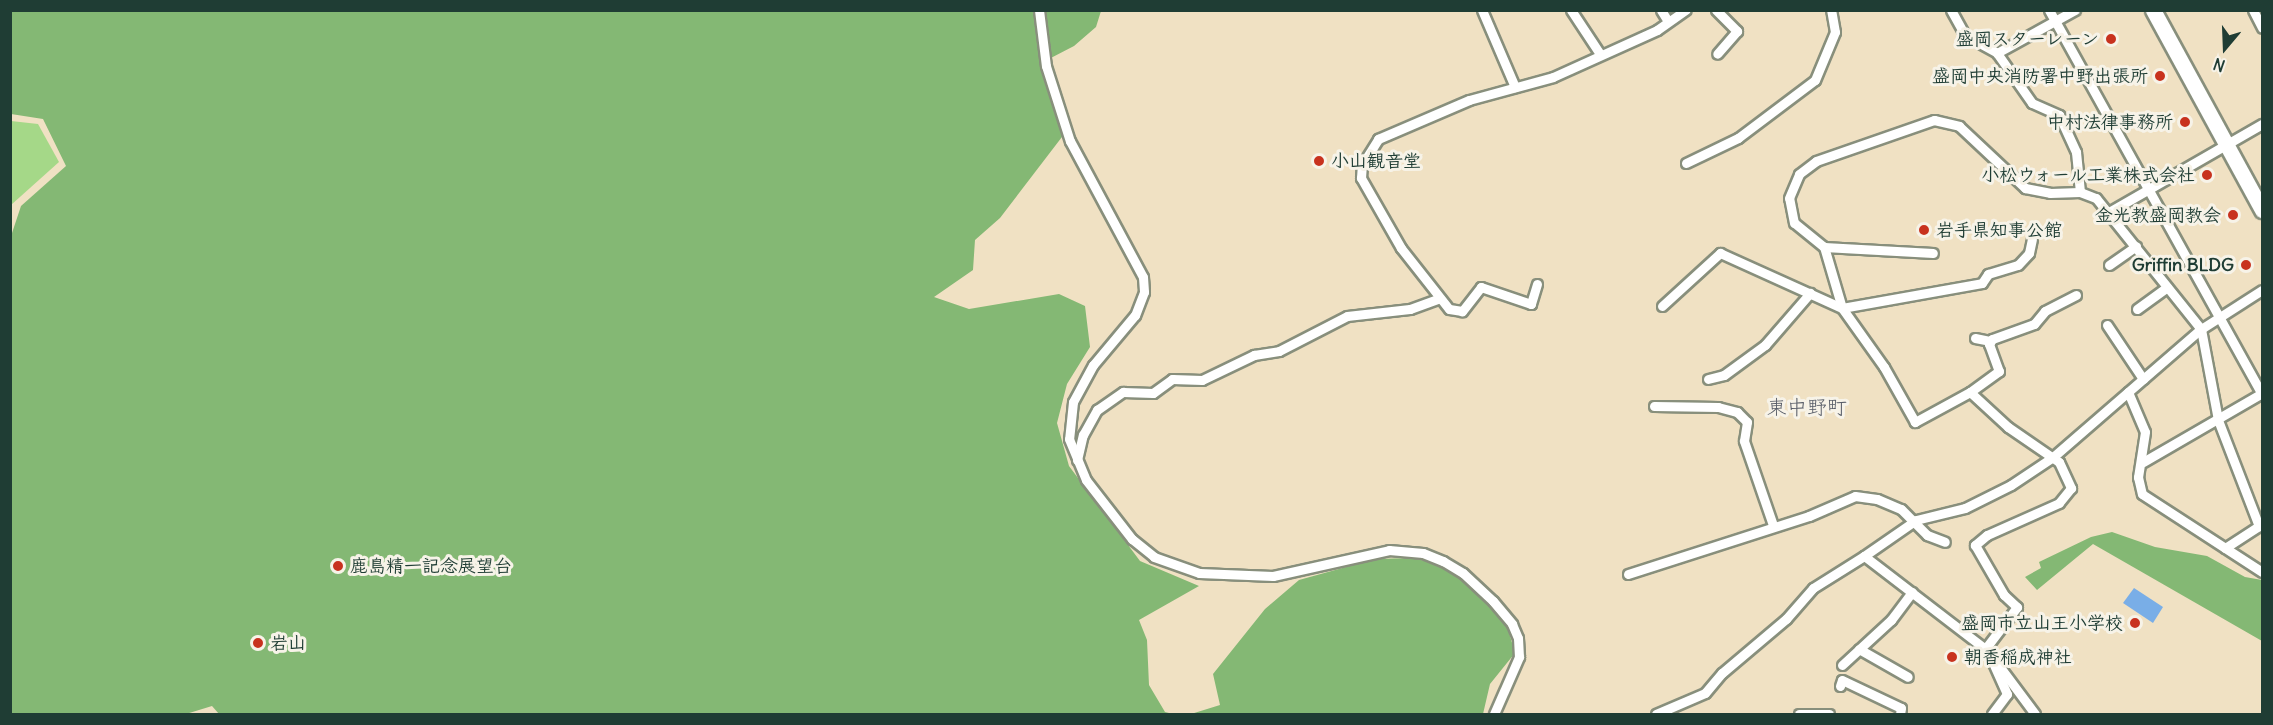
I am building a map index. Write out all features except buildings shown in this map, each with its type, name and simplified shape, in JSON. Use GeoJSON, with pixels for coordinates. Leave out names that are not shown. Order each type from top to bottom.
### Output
{"type":"FeatureCollection","features":[{"type":"Feature","properties":{"kind":"highway"},"geometry":{"type":"LineString","coordinates":[[2153,10],[2262,210]]}},
{"type":"Feature","properties":{"kind":"street"},"geometry":{"type":"LineString","coordinates":[[1039,10],[1046,66],[1070,141],[1143,284],[1135,315],[1078,388],[1069,418],[1069,439],[1086,480],[1132,539],[1154,557],[1199,573],[1273,576],[1405,550],[1443,561],[1463,573],[1512,624],[1521,647],[1512,679],[1494,714]]}},
{"type":"Feature","properties":{"kind":"street"},"geometry":{"type":"LineString","coordinates":[[1482,10],[1515,87]]}},
{"type":"Feature","properties":{"kind":"street"},"geometry":{"type":"LineString","coordinates":[[1571,10],[1600,54]]}},
{"type":"Feature","properties":{"kind":"street"},"geometry":{"type":"LineString","coordinates":[[1661,10],[1668,21]]}},
{"type":"Feature","properties":{"kind":"street"},"geometry":{"type":"LineString","coordinates":[[1538,284],[1531,304],[1481,287],[1462,311],[1449,309],[1437,299],[1361,178],[1362,165],[1378,139],[1469,100],[1553,77],[1686,10]]}},
{"type":"Feature","properties":{"kind":"street"},"geometry":{"type":"LineString","coordinates":[[1716,10],[1737,31],[1717,54]]}},
{"type":"Feature","properties":{"kind":"street"},"geometry":{"type":"LineString","coordinates":[[1686,163],[1738,138],[1815,80],[1835,32],[1831,10]]}},
{"type":"Feature","properties":{"kind":"street"},"geometry":{"type":"LineString","coordinates":[[1951,10],[1965,35],[1997,53],[2032,103],[2059,115],[2069,130],[2080,192]]}},
{"type":"Feature","properties":{"kind":"street"},"geometry":{"type":"LineString","coordinates":[[2049,10],[2262,394],[2142,462]]}},
{"type":"Feature","properties":{"kind":"street"},"geometry":{"type":"LineString","coordinates":[[1997,53],[2075,10]]}},
{"type":"Feature","properties":{"kind":"street"},"geometry":{"type":"LineString","coordinates":[[2257,13],[2262,28]]}},
{"type":"Feature","properties":{"kind":"street"},"geometry":{"type":"LineString","coordinates":[[1991,341],[1999,370],[1970,392],[1915,422],[1884,367],[1842,308],[1824,247],[1794,223],[1789,198],[1799,174],[1816,161],[1918,123],[1934,120],[1959,126],[2025,188],[2050,193],[2080,192],[2096,198],[2201,329],[2218,420],[2261,525],[2225,548]]}},
{"type":"Feature","properties":{"kind":"street"},"geometry":{"type":"LineString","coordinates":[[2109,212],[2262,124]]}},
{"type":"Feature","properties":{"kind":"street"},"geometry":{"type":"LineString","coordinates":[[1662,306],[1720,253],[1842,308],[1982,283],[1988,274],[2018,265],[2029,253],[2032,239]]}},
{"type":"Feature","properties":{"kind":"street"},"geometry":{"type":"LineString","coordinates":[[2109,265],[2136,246]]}},
{"type":"Feature","properties":{"kind":"street"},"geometry":{"type":"LineString","coordinates":[[1824,247],[1933,253]]}},
{"type":"Feature","properties":{"kind":"street"},"geometry":{"type":"LineString","coordinates":[[2137,309],[2168,286]]}},
{"type":"Feature","properties":{"kind":"street"},"geometry":{"type":"LineString","coordinates":[[1656,714],[1705,693],[1722,673],[1786,619],[1812,588],[1916,520],[1965,507],[2010,485],[2053,457],[2201,329],[2262,290]]}},
{"type":"Feature","properties":{"kind":"street"},"geometry":{"type":"LineString","coordinates":[[1708,379],[1724,375],[1765,345],[1810,293]]}},
{"type":"Feature","properties":{"kind":"street"},"geometry":{"type":"LineString","coordinates":[[1976,338],[1991,341],[2034,324],[2045,311],[2076,295]]}},
{"type":"Feature","properties":{"kind":"street"},"geometry":{"type":"LineString","coordinates":[[1077,461],[1083,435],[1097,410],[1123,392],[1153,393],[1172,379],[1202,380],[1254,355],[1280,351],[1347,316],[1410,309],[1437,299]]}},
{"type":"Feature","properties":{"kind":"street"},"geometry":{"type":"LineString","coordinates":[[2107,325],[2143,379]]}},
{"type":"Feature","properties":{"kind":"street"},"geometry":{"type":"LineString","coordinates":[[1970,392],[2008,427],[2053,457],[2069,478],[2067,496],[1975,545],[2004,595],[2017,607],[1987,650]]}},
{"type":"Feature","properties":{"kind":"street"},"geometry":{"type":"LineString","coordinates":[[2128,392],[2145,432],[2138,477],[2142,494],[2262,572]]}},
{"type":"Feature","properties":{"kind":"street"},"geometry":{"type":"LineString","coordinates":[[1654,406],[1718,408],[1742,417],[1747,422],[1744,441],[1773,525]]}},
{"type":"Feature","properties":{"kind":"street"},"geometry":{"type":"LineString","coordinates":[[1628,574],[1773,525],[1809,516],[1855,496],[1877,499],[1916,520],[1927,535],[1945,542]]}},
{"type":"Feature","properties":{"kind":"street"},"geometry":{"type":"LineString","coordinates":[[1864,556],[1987,650],[2035,714]]}},
{"type":"Feature","properties":{"kind":"street"},"geometry":{"type":"LineString","coordinates":[[1842,665],[1891,620],[1912,592]]}},
{"type":"Feature","properties":{"kind":"street"},"geometry":{"type":"LineString","coordinates":[[1859,649],[1908,677]]}},
{"type":"Feature","properties":{"kind":"street"},"geometry":{"type":"LineString","coordinates":[[1987,650],[2007,694],[1992,714]]}},
{"type":"Feature","properties":{"kind":"street"},"geometry":{"type":"LineString","coordinates":[[1840,686],[1842,680],[1901,708],[1900,714]]}},
{"type":"Feature","properties":{"kind":"street"},"geometry":{"type":"LineString","coordinates":[[1799,714],[1829,714]]}},
{"type":"Feature","properties":{"kind":"green space"},"geometry":{"type":"Polygon","coordinates":[[[11,11],[1101,11],[1096,27],[1074,46],[1045,61],[1065,133],[1000,218],[975,240],[973,270],[934,297],[969,309],[1059,294],[1085,306],[1090,347],[1067,384],[1057,423],[1069,466],[1140,561],[1199,586],[1139,620],[1147,640],[1149,685],[1165,712],[1173,714],[219,714],[212,706],[186,714],[11,714],[11,236],[21,206],[66,166],[43,119],[11,114],[11,11]]]}},
{"type":"Feature","properties":{"kind":"green space"},"geometry":{"type":"Polygon","coordinates":[[[11,121],[38,124],[59,162],[11,205],[11,121]]]}},
{"type":"Feature","properties":{"kind":"green space"},"geometry":{"type":"Polygon","coordinates":[[[2112,532],[2155,547],[2207,556],[2245,577],[2262,580],[2262,641],[2093,544],[2037,590],[2025,577],[2041,568],[2039,562],[2091,537],[2112,532]]]}},
{"type":"Feature","properties":{"kind":"green space"},"geometry":{"type":"Polygon","coordinates":[[[1411,558],[1446,565],[1506,622],[1515,653],[1490,684],[1483,714],[1191,714],[1220,705],[1213,674],[1265,609],[1299,580],[1375,559],[1411,558]]]}},
{"type":"Feature","properties":{"kind":"water"},"geometry":{"type":"Polygon","coordinates":[[[2134,588],[2163,607],[2153,623],[2123,603],[2134,588]]]}},
{"type":"Feature","properties":{"kind":"place","name":"盛岡スターレーン"},"geometry":{"type":"Point","coordinates":[2111,39]}},
{"type":"Feature","properties":{"kind":"place","name":"盛岡中央消防署中野出張所"},"geometry":{"type":"Point","coordinates":[2160,76]}},
{"type":"Feature","properties":{"kind":"place","name":"中村法律事務所"},"geometry":{"type":"Point","coordinates":[2185,122]}},
{"type":"Feature","properties":{"kind":"place","name":"小山観音堂"},"geometry":{"type":"Point","coordinates":[1319,161]}},
{"type":"Feature","properties":{"kind":"place","name":"小松ウォール工業株式会社"},"geometry":{"type":"Point","coordinates":[2207,175]}},
{"type":"Feature","properties":{"kind":"place","name":"金光教盛岡教会"},"geometry":{"type":"Point","coordinates":[2233,215]}},
{"type":"Feature","properties":{"kind":"place","name":"岩手県知事公館"},"geometry":{"type":"Point","coordinates":[1924,230]}},
{"type":"Feature","properties":{"kind":"place","name":"Griffin BLDG"},"geometry":{"type":"Point","coordinates":[2246,265]}},
{"type":"Feature","properties":{"kind":"place","name":"鹿島精一記念展望台"},"geometry":{"type":"Point","coordinates":[338,566]}},
{"type":"Feature","properties":{"kind":"place","name":"盛岡市立山王小学校"},"geometry":{"type":"Point","coordinates":[2135,623]}},
{"type":"Feature","properties":{"kind":"place","name":"岩山"},"geometry":{"type":"Point","coordinates":[258,643]}},
{"type":"Feature","properties":{"kind":"place","name":"朝香稲成神社"},"geometry":{"type":"Point","coordinates":[1952,657]}},
{"type":"Feature","properties":{"kind":"district","name":"東中野町"},"geometry":{"type":"Point","coordinates":[1807,406]}}]}
